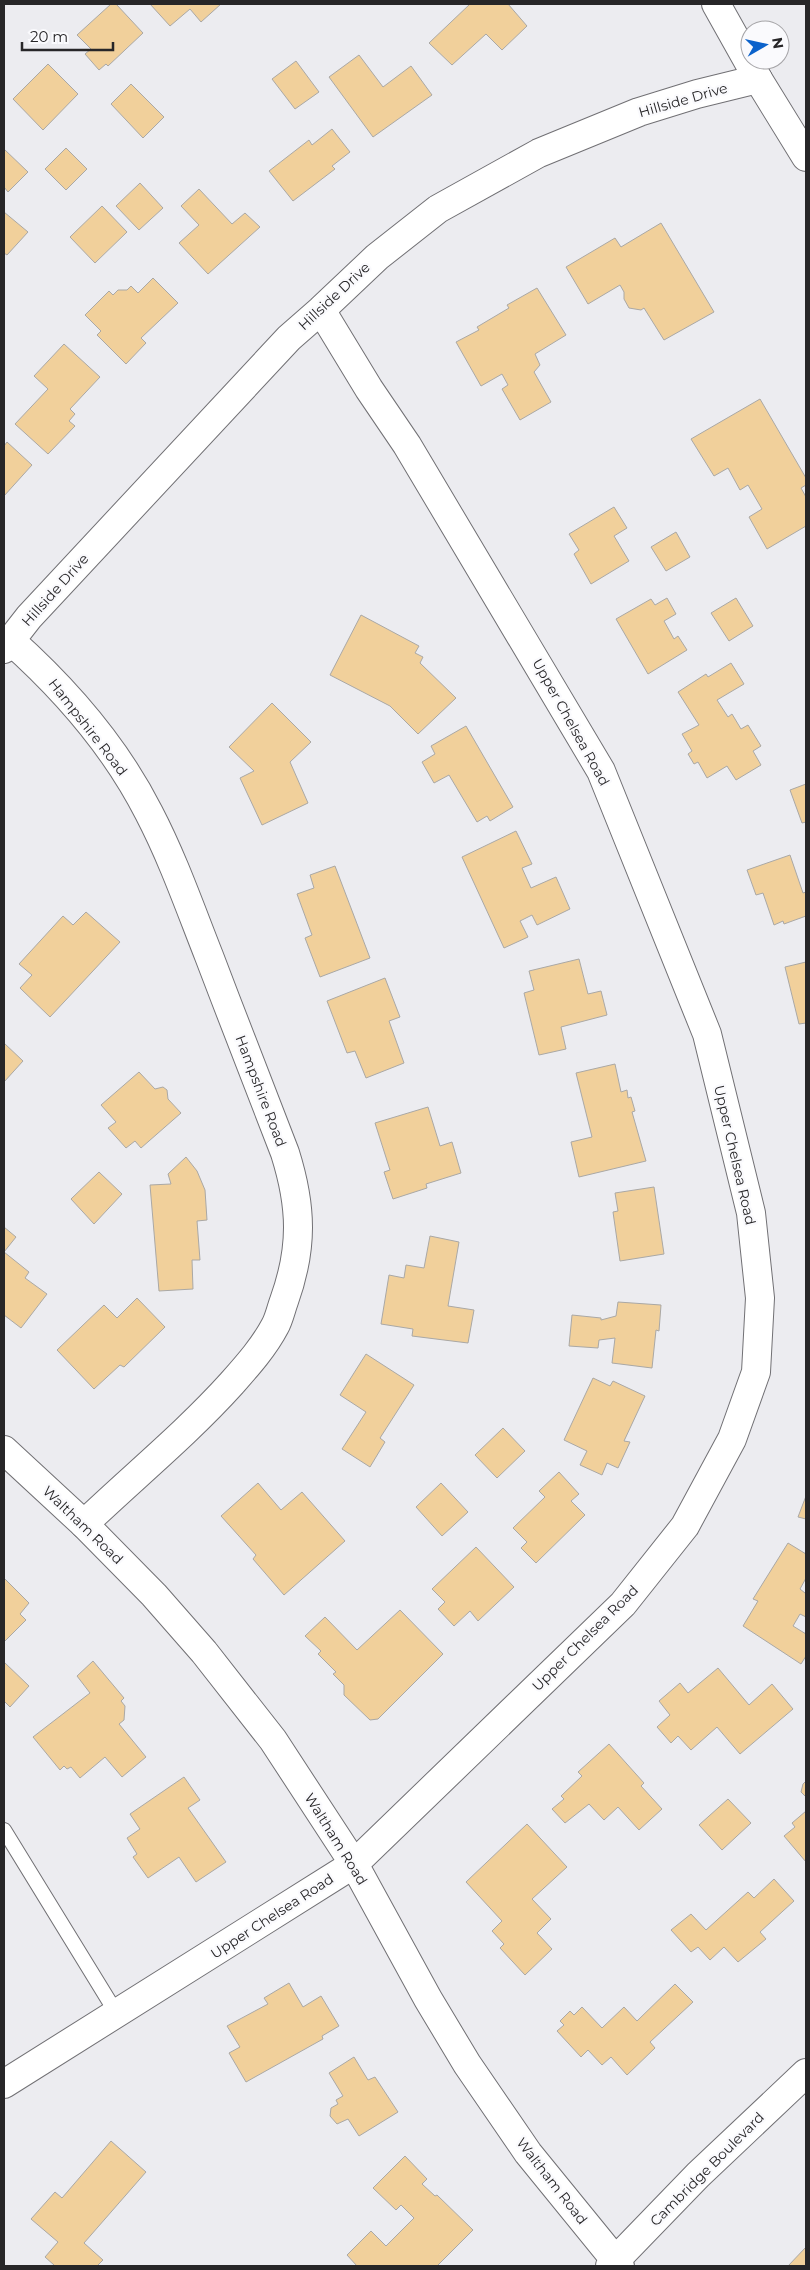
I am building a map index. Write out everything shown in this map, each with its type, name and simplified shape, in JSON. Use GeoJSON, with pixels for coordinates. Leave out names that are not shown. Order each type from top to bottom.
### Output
{"type":"FeatureCollection","features":[{"type":"Feature","properties":{"kind":"street"},"geometry":{"type":"LineString","coordinates":[[716,4],[758,79],[806,157]]}},
{"type":"Feature","properties":{"kind":"street","name":"Hillside Drive"},"geometry":{"type":"LineString","coordinates":[[7,644],[29,617],[288,338],[321,310],[377,257],[438,209],[539,153],[639,112],[697,94],[758,79]]}},
{"type":"Feature","properties":{"kind":"street","name":"Upper Chelsea Road"},"geometry":{"type":"LineString","coordinates":[[4,2084],[354,1864],[624,1604],[685,1526],[732,1438],[756,1372],[760,1298],[751,1213],[707,1034],[601,771],[406,445],[321,310]]}},
{"type":"Feature","properties":{"kind":"street","name":"Hampshire Road"},"geometry":{"type":"LineString","coordinates":[[7,644],[38,665],[70,700],[121,765],[149,813],[176,872],[285,1153],[295,1183],[299,1221],[297,1261],[276,1326],[251,1362],[209,1408],[84,1524]]}},
{"type":"Feature","properties":{"kind":"street","name":"Waltham Road"},"geometry":{"type":"LineString","coordinates":[[4,1450],[84,1524],[154,1595],[204,1652],[273,1740],[354,1864],[423,1991],[467,2064],[528,2153],[615,2265]]}},
{"type":"Feature","properties":{"kind":"street","name":"Cambridge Boulevard"},"geometry":{"type":"LineString","coordinates":[[615,2265],[698,2174],[806,2073]]}},
{"type":"Feature","properties":{"kind":"lane"},"geometry":{"type":"LineString","coordinates":[[4,1830],[117,2014]]}},
{"type":"Feature","properties":{"kind":"building"},"geometry":{"type":"Polygon","coordinates":[[[111,4],[116,4],[143,33],[108,66],[106,64],[99,70],[85,54],[91,49],[77,35],[111,4]]]}},
{"type":"Feature","properties":{"kind":"building"},"geometry":{"type":"Polygon","coordinates":[[[150,4],[221,4],[201,22],[190,9],[170,26],[150,4]]]}},
{"type":"Feature","properties":{"kind":"building"},"geometry":{"type":"Polygon","coordinates":[[[470,4],[508,4],[527,26],[502,50],[486,34],[452,65],[429,43],[470,4]]]}},
{"type":"Feature","properties":{"kind":"building"},"geometry":{"type":"Polygon","coordinates":[[[359,55],[383,87],[411,66],[432,95],[373,137],[329,77],[359,55]]]}},
{"type":"Feature","properties":{"kind":"building"},"geometry":{"type":"Polygon","coordinates":[[[296,61],[319,92],[295,109],[272,79],[296,61]]]}},
{"type":"Feature","properties":{"kind":"building"},"geometry":{"type":"Polygon","coordinates":[[[48,64],[78,94],[43,130],[13,99],[48,64]]]}},
{"type":"Feature","properties":{"kind":"building"},"geometry":{"type":"Polygon","coordinates":[[[131,84],[164,117],[143,138],[111,104],[131,84]]]}},
{"type":"Feature","properties":{"kind":"building"},"geometry":{"type":"Polygon","coordinates":[[[332,129],[350,152],[332,166],[335,169],[293,201],[269,171],[309,140],[312,145],[332,129]]]}},
{"type":"Feature","properties":{"kind":"building"},"geometry":{"type":"Polygon","coordinates":[[[66,148],[87,169],[66,190],[45,169],[66,148]]]}},
{"type":"Feature","properties":{"kind":"building"},"geometry":{"type":"Polygon","coordinates":[[[4,149],[28,172],[8,192],[4,187],[4,149]]]}},
{"type":"Feature","properties":{"kind":"building"},"geometry":{"type":"Polygon","coordinates":[[[140,183],[163,208],[139,230],[116,206],[140,183]]]}},
{"type":"Feature","properties":{"kind":"building"},"geometry":{"type":"Polygon","coordinates":[[[199,189],[232,224],[245,213],[260,227],[208,274],[179,243],[199,225],[181,206],[199,189]]]}},
{"type":"Feature","properties":{"kind":"building"},"geometry":{"type":"Polygon","coordinates":[[[102,206],[127,232],[95,263],[70,237],[102,206]]]}},
{"type":"Feature","properties":{"kind":"building"},"geometry":{"type":"Polygon","coordinates":[[[4,212],[28,232],[7,255],[4,253],[4,212]]]}},
{"type":"Feature","properties":{"kind":"building"},"geometry":{"type":"Polygon","coordinates":[[[661,223],[714,312],[664,340],[644,308],[641,310],[629,308],[620,285],[588,304],[566,267],[615,238],[621,247],[661,223]]]}},
{"type":"Feature","properties":{"kind":"building"},"geometry":{"type":"Polygon","coordinates":[[[153,278],[178,303],[141,338],[146,343],[126,364],[97,335],[101,331],[85,315],[109,291],[113,295],[118,290],[127,290],[131,286],[138,293],[153,278]]]}},
{"type":"Feature","properties":{"kind":"building"},"geometry":{"type":"Polygon","coordinates":[[[537,288],[566,335],[535,354],[540,365],[534,372],[551,402],[520,420],[502,389],[508,385],[502,374],[481,386],[456,342],[479,330],[477,327],[509,308],[507,305],[537,288]]]}},
{"type":"Feature","properties":{"kind":"building"},"geometry":{"type":"Polygon","coordinates":[[[64,344],[100,377],[70,409],[75,414],[69,421],[75,426],[48,454],[15,424],[48,389],[34,376],[64,344]]]}},
{"type":"Feature","properties":{"kind":"building"},"geometry":{"type":"Polygon","coordinates":[[[760,399],[806,478],[806,485],[801,488],[806,497],[806,526],[767,549],[749,517],[762,509],[748,485],[740,490],[728,468],[714,476],[691,439],[760,399]]]}},
{"type":"Feature","properties":{"kind":"building"},"geometry":{"type":"Polygon","coordinates":[[[7,442],[32,465],[4,496],[4,446],[7,442]]]}},
{"type":"Feature","properties":{"kind":"building"},"geometry":{"type":"Polygon","coordinates":[[[614,507],[627,528],[614,536],[629,561],[591,584],[574,554],[579,550],[569,534],[614,507]]]}},
{"type":"Feature","properties":{"kind":"building"},"geometry":{"type":"Polygon","coordinates":[[[676,532],[690,557],[666,571],[651,547],[676,532]]]}},
{"type":"Feature","properties":{"kind":"building"},"geometry":{"type":"Polygon","coordinates":[[[667,598],[676,614],[664,621],[674,639],[678,636],[687,650],[648,674],[616,619],[651,599],[655,605],[667,598]]]}},
{"type":"Feature","properties":{"kind":"building"},"geometry":{"type":"Polygon","coordinates":[[[736,598],[753,626],[729,641],[711,613],[736,598]]]}},
{"type":"Feature","properties":{"kind":"building"},"geometry":{"type":"Polygon","coordinates":[[[361,615],[419,646],[415,653],[423,657],[420,663],[456,698],[418,734],[390,706],[330,675],[361,615]]]}},
{"type":"Feature","properties":{"kind":"building"},"geometry":{"type":"Polygon","coordinates":[[[731,663],[744,684],[717,700],[728,717],[732,714],[741,729],[748,725],[761,746],[753,751],[761,765],[736,780],[727,766],[707,778],[698,762],[694,764],[688,754],[692,751],[682,734],[699,725],[678,692],[706,674],[708,677],[731,663]]]}},
{"type":"Feature","properties":{"kind":"building"},"geometry":{"type":"Polygon","coordinates":[[[272,703],[311,742],[290,762],[308,803],[262,825],[240,778],[254,771],[229,747],[272,703]]]}},
{"type":"Feature","properties":{"kind":"building"},"geometry":{"type":"Polygon","coordinates":[[[466,726],[513,807],[490,821],[487,816],[477,822],[449,775],[434,783],[422,762],[435,754],[431,746],[466,726]]]}},
{"type":"Feature","properties":{"kind":"building"},"geometry":{"type":"Polygon","coordinates":[[[806,784],[806,822],[802,823],[790,790],[806,784]]]}},
{"type":"Feature","properties":{"kind":"building"},"geometry":{"type":"Polygon","coordinates":[[[516,831],[532,864],[522,868],[531,888],[556,877],[570,909],[537,925],[532,915],[520,921],[528,937],[504,948],[462,857],[516,831]]]}},
{"type":"Feature","properties":{"kind":"building"},"geometry":{"type":"Polygon","coordinates":[[[790,855],[803,893],[806,892],[806,916],[784,924],[783,921],[774,925],[763,893],[756,895],[747,870],[790,855]]]}},
{"type":"Feature","properties":{"kind":"building"},"geometry":{"type":"Polygon","coordinates":[[[335,866],[370,958],[320,977],[305,938],[312,935],[297,894],[314,888],[310,875],[335,866]]]}},
{"type":"Feature","properties":{"kind":"building"},"geometry":{"type":"Polygon","coordinates":[[[86,912],[120,942],[50,1017],[20,988],[32,975],[19,964],[63,916],[73,925],[86,912]]]}},
{"type":"Feature","properties":{"kind":"building"},"geometry":{"type":"Polygon","coordinates":[[[579,959],[588,994],[601,991],[607,1015],[561,1027],[566,1049],[539,1055],[524,993],[534,990],[529,971],[579,959]]]}},
{"type":"Feature","properties":{"kind":"building"},"geometry":{"type":"Polygon","coordinates":[[[806,962],[806,1023],[799,1024],[785,967],[806,962]]]}},
{"type":"Feature","properties":{"kind":"building"},"geometry":{"type":"Polygon","coordinates":[[[385,978],[400,1017],[389,1021],[404,1063],[366,1078],[355,1051],[347,1053],[327,1001],[385,978]]]}},
{"type":"Feature","properties":{"kind":"building"},"geometry":{"type":"Polygon","coordinates":[[[4,1043],[23,1061],[4,1082],[4,1043]]]}},
{"type":"Feature","properties":{"kind":"building"},"geometry":{"type":"Polygon","coordinates":[[[615,1064],[621,1092],[627,1090],[628,1098],[631,1097],[635,1111],[632,1112],[646,1161],[579,1177],[571,1142],[592,1137],[576,1073],[615,1064]]]}},
{"type":"Feature","properties":{"kind":"building"},"geometry":{"type":"Polygon","coordinates":[[[139,1072],[155,1089],[163,1087],[167,1090],[168,1099],[181,1113],[141,1148],[135,1141],[126,1148],[108,1128],[116,1122],[101,1105],[139,1072]]]}},
{"type":"Feature","properties":{"kind":"building"},"geometry":{"type":"Polygon","coordinates":[[[428,1107],[440,1146],[452,1142],[461,1173],[426,1184],[427,1188],[393,1199],[384,1172],[390,1170],[375,1123],[428,1107]]]}},
{"type":"Feature","properties":{"kind":"building"},"geometry":{"type":"Polygon","coordinates":[[[186,1157],[197,1171],[205,1190],[207,1220],[197,1221],[200,1260],[192,1260],[193,1289],[159,1291],[150,1185],[171,1184],[168,1174],[186,1157]]]}},
{"type":"Feature","properties":{"kind":"building"},"geometry":{"type":"Polygon","coordinates":[[[99,1172],[122,1194],[94,1224],[71,1199],[99,1172]]]}},
{"type":"Feature","properties":{"kind":"building"},"geometry":{"type":"Polygon","coordinates":[[[654,1187],[664,1254],[620,1261],[613,1212],[618,1211],[615,1193],[654,1187]]]}},
{"type":"Feature","properties":{"kind":"building"},"geometry":{"type":"Polygon","coordinates":[[[4,1227],[16,1237],[4,1252],[4,1227]]]}},
{"type":"Feature","properties":{"kind":"building"},"geometry":{"type":"Polygon","coordinates":[[[430,1236],[459,1242],[448,1306],[474,1310],[468,1343],[412,1336],[413,1329],[381,1324],[389,1275],[404,1278],[406,1265],[424,1268],[430,1236]]]}},
{"type":"Feature","properties":{"kind":"building"},"geometry":{"type":"Polygon","coordinates":[[[4,1252],[29,1272],[25,1278],[47,1294],[21,1328],[4,1315],[4,1252]]]}},
{"type":"Feature","properties":{"kind":"building"},"geometry":{"type":"Polygon","coordinates":[[[137,1298],[165,1327],[124,1367],[120,1365],[94,1389],[57,1350],[104,1305],[117,1318],[137,1298]]]}},
{"type":"Feature","properties":{"kind":"building"},"geometry":{"type":"Polygon","coordinates":[[[618,1302],[661,1305],[659,1331],[656,1330],[652,1368],[612,1363],[615,1338],[599,1340],[598,1348],[569,1346],[572,1315],[601,1318],[601,1320],[616,1316],[618,1302]]]}},
{"type":"Feature","properties":{"kind":"building"},"geometry":{"type":"Polygon","coordinates":[[[366,1354],[414,1385],[380,1438],[385,1442],[370,1467],[342,1449],[366,1412],[340,1395],[366,1354]]]}},
{"type":"Feature","properties":{"kind":"building"},"geometry":{"type":"Polygon","coordinates":[[[593,1378],[610,1386],[613,1381],[645,1396],[624,1441],[630,1442],[618,1468],[607,1463],[602,1475],[580,1465],[587,1451],[564,1440],[593,1378]]]}},
{"type":"Feature","properties":{"kind":"building"},"geometry":{"type":"Polygon","coordinates":[[[503,1428],[525,1451],[497,1478],[475,1455],[503,1428]]]}},
{"type":"Feature","properties":{"kind":"building"},"geometry":{"type":"Polygon","coordinates":[[[559,1472],[579,1494],[571,1501],[585,1515],[536,1563],[521,1548],[527,1542],[513,1528],[545,1497],[539,1491],[559,1472]]]}},
{"type":"Feature","properties":{"kind":"building"},"geometry":{"type":"Polygon","coordinates":[[[258,1483],[281,1510],[302,1492],[345,1541],[284,1595],[253,1559],[256,1555],[221,1516],[258,1483]]]}},
{"type":"Feature","properties":{"kind":"building"},"geometry":{"type":"Polygon","coordinates":[[[441,1483],[468,1512],[442,1536],[416,1507],[441,1483]]]}},
{"type":"Feature","properties":{"kind":"building"},"geometry":{"type":"Polygon","coordinates":[[[806,1496],[806,1519],[798,1517],[806,1496]]]}},
{"type":"Feature","properties":{"kind":"building"},"geometry":{"type":"Polygon","coordinates":[[[788,1543],[806,1554],[806,1578],[800,1589],[806,1592],[806,1617],[800,1614],[793,1626],[806,1634],[806,1656],[801,1664],[743,1626],[758,1601],[753,1599],[788,1543]]]}},
{"type":"Feature","properties":{"kind":"building"},"geometry":{"type":"Polygon","coordinates":[[[476,1547],[514,1587],[478,1621],[470,1611],[454,1626],[438,1609],[445,1602],[432,1589],[476,1547]]]}},
{"type":"Feature","properties":{"kind":"building"},"geometry":{"type":"Polygon","coordinates":[[[4,1578],[29,1603],[20,1614],[26,1620],[4,1642],[4,1578]]]}},
{"type":"Feature","properties":{"kind":"building"},"geometry":{"type":"Polygon","coordinates":[[[400,1610],[443,1654],[378,1719],[370,1720],[344,1695],[344,1685],[333,1674],[336,1672],[318,1654],[321,1651],[305,1636],[325,1617],[357,1650],[400,1610]]]}},
{"type":"Feature","properties":{"kind":"building"},"geometry":{"type":"Polygon","coordinates":[[[93,1661],[124,1698],[121,1701],[125,1706],[124,1720],[119,1724],[146,1757],[122,1777],[105,1757],[80,1778],[71,1767],[67,1769],[64,1766],[60,1770],[33,1737],[90,1693],[77,1676],[93,1661]]]}},
{"type":"Feature","properties":{"kind":"building"},"geometry":{"type":"Polygon","coordinates":[[[4,1662],[29,1686],[10,1707],[4,1701],[4,1662]]]}},
{"type":"Feature","properties":{"kind":"building"},"geometry":{"type":"Polygon","coordinates":[[[718,1668],[749,1705],[772,1684],[793,1709],[740,1754],[717,1727],[691,1750],[678,1736],[671,1743],[657,1727],[670,1715],[659,1701],[680,1683],[688,1693],[718,1668]]]}},
{"type":"Feature","properties":{"kind":"building"},"geometry":{"type":"Polygon","coordinates":[[[609,1744],[644,1783],[641,1786],[662,1809],[639,1830],[618,1807],[604,1820],[589,1804],[565,1823],[552,1809],[564,1799],[561,1796],[582,1776],[578,1772],[609,1744]]]}},
{"type":"Feature","properties":{"kind":"building"},"geometry":{"type":"Polygon","coordinates":[[[184,1777],[200,1800],[188,1808],[226,1862],[196,1882],[179,1857],[148,1878],[133,1857],[137,1854],[127,1838],[140,1829],[130,1814],[184,1777]]]}},
{"type":"Feature","properties":{"kind":"building"},"geometry":{"type":"Polygon","coordinates":[[[806,1781],[806,1797],[801,1792],[806,1781]]]}},
{"type":"Feature","properties":{"kind":"building"},"geometry":{"type":"Polygon","coordinates":[[[728,1799],[751,1823],[722,1850],[699,1825],[728,1799]]]}},
{"type":"Feature","properties":{"kind":"building"},"geometry":{"type":"Polygon","coordinates":[[[806,1811],[806,1862],[784,1836],[795,1827],[792,1823],[806,1811]]]}},
{"type":"Feature","properties":{"kind":"building"},"geometry":{"type":"Polygon","coordinates":[[[527,1824],[567,1867],[532,1899],[551,1919],[537,1933],[552,1949],[525,1975],[500,1948],[504,1944],[492,1931],[502,1921],[466,1882],[527,1824]]]}},
{"type":"Feature","properties":{"kind":"building"},"geometry":{"type":"Polygon","coordinates":[[[774,1879],[794,1901],[760,1932],[766,1939],[738,1962],[724,1947],[710,1960],[698,1947],[691,1952],[671,1930],[691,1914],[706,1930],[748,1892],[754,1898],[774,1879]]]}},
{"type":"Feature","properties":{"kind":"building"},"geometry":{"type":"Polygon","coordinates":[[[289,1983],[303,2007],[321,1996],[339,2026],[322,2036],[323,2039],[246,2082],[229,2053],[240,2047],[227,2026],[268,2004],[264,1998],[289,1983]]]}},
{"type":"Feature","properties":{"kind":"building"},"geometry":{"type":"Polygon","coordinates":[[[675,1984],[693,2002],[650,2042],[655,2048],[627,2075],[611,2057],[602,2065],[588,2050],[581,2057],[557,2031],[564,2025],[560,2021],[570,2011],[574,2015],[582,2007],[602,2028],[624,2007],[637,2021],[675,1984]]]}},
{"type":"Feature","properties":{"kind":"building"},"geometry":{"type":"Polygon","coordinates":[[[354,2057],[368,2080],[375,2077],[398,2112],[359,2136],[348,2119],[337,2124],[330,2116],[331,2108],[338,2104],[336,2100],[343,2096],[329,2073],[354,2057]]]}},
{"type":"Feature","properties":{"kind":"building"},"geometry":{"type":"Polygon","coordinates":[[[111,2141],[146,2172],[84,2243],[103,2260],[97,2266],[53,2266],[45,2257],[58,2242],[31,2219],[55,2192],[62,2198],[111,2141]]]}},
{"type":"Feature","properties":{"kind":"building"},"geometry":{"type":"Polygon","coordinates":[[[405,2156],[427,2179],[422,2184],[435,2196],[437,2195],[473,2230],[437,2266],[357,2266],[347,2255],[371,2231],[386,2246],[414,2218],[401,2205],[396,2210],[373,2188],[405,2156]]]}},
{"type":"Feature","properties":{"kind":"building"},"geometry":{"type":"Polygon","coordinates":[[[806,2247],[806,2266],[788,2266],[806,2247]]]}}]}
